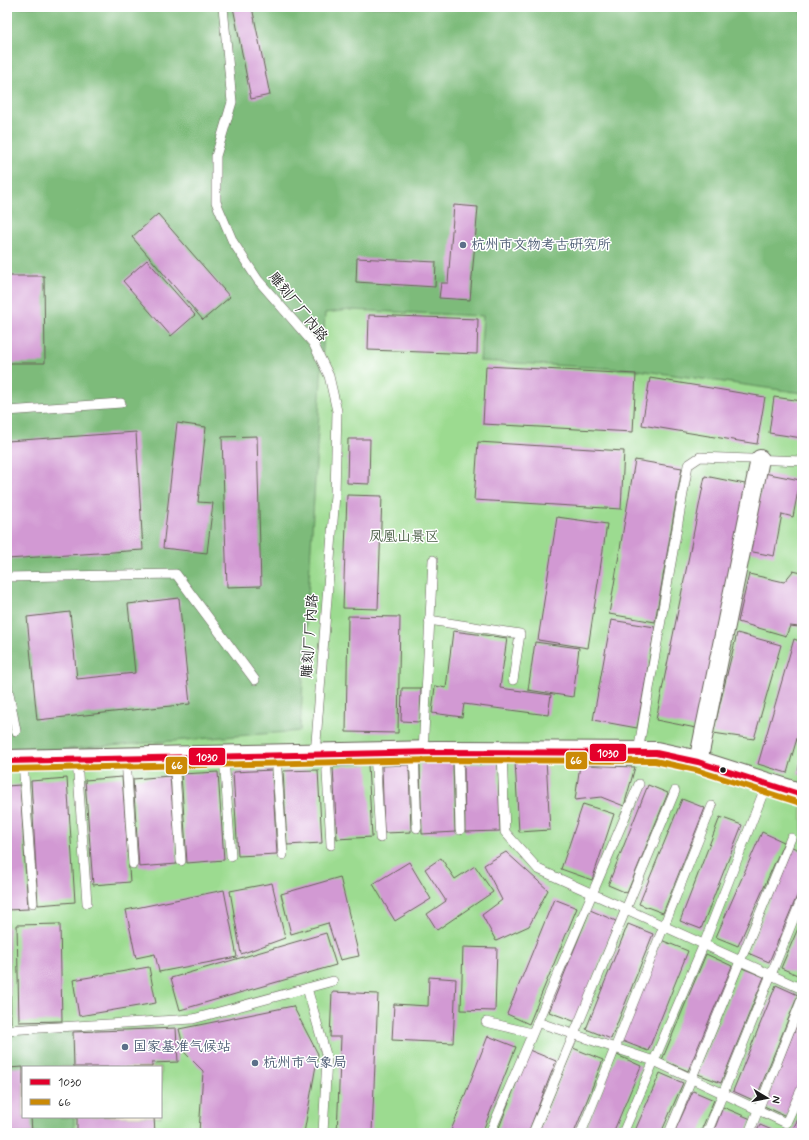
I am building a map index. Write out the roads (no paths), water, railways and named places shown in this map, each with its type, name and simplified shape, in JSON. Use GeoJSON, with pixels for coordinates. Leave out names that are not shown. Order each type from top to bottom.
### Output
{"type":"FeatureCollection","features":[{"type":"Feature","properties":{"kind":"street"},"geometry":{"type":"LineString","coordinates":[[698,762],[760,459]]}},
{"type":"Feature","properties":{"kind":"street"},"geometry":{"type":"LineString","coordinates":[[15,761],[375,753],[638,752],[656,753],[698,762],[802,794]]}},
{"type":"Feature","properties":{"kind":"lane","name":"雕刻厂厂内路"},"geometry":{"type":"LineString","coordinates":[[223,7],[232,102],[216,156],[216,202],[233,242],[258,280],[313,343],[329,376],[337,411],[335,495],[320,754],[331,844]]}},
{"type":"Feature","properties":{"kind":"lane"},"geometry":{"type":"LineString","coordinates":[[7,411],[121,403]]}},
{"type":"Feature","properties":{"kind":"lane"},"geometry":{"type":"LineString","coordinates":[[638,752],[688,465],[700,456],[802,461]]}},
{"type":"Feature","properties":{"kind":"lane"},"geometry":{"type":"LineString","coordinates":[[417,828],[419,753],[432,560]]}},
{"type":"Feature","properties":{"kind":"lane"},"geometry":{"type":"LineString","coordinates":[[7,577],[176,574],[255,680]]}},
{"type":"Feature","properties":{"kind":"lane"},"geometry":{"type":"LineString","coordinates":[[429,620],[520,634],[513,680]]}},
{"type":"Feature","properties":{"kind":"lane"},"geometry":{"type":"LineString","coordinates":[[7,683],[16,731]]}},
{"type":"Feature","properties":{"kind":"lane"},"geometry":{"type":"LineString","coordinates":[[458,752],[460,830]]}},
{"type":"Feature","properties":{"kind":"lane"},"geometry":{"type":"LineString","coordinates":[[502,752],[505,832],[538,869],[802,989]]}},
{"type":"Feature","properties":{"kind":"lane"},"geometry":{"type":"LineString","coordinates":[[375,753],[380,838]]}},
{"type":"Feature","properties":{"kind":"lane"},"geometry":{"type":"LineString","coordinates":[[276,756],[282,854]]}},
{"type":"Feature","properties":{"kind":"lane"},"geometry":{"type":"LineString","coordinates":[[224,757],[231,856]]}},
{"type":"Feature","properties":{"kind":"lane"},"geometry":{"type":"LineString","coordinates":[[174,758],[181,861]]}},
{"type":"Feature","properties":{"kind":"lane"},"geometry":{"type":"LineString","coordinates":[[126,759],[133,864]]}},
{"type":"Feature","properties":{"kind":"lane"},"geometry":{"type":"LineString","coordinates":[[77,760],[87,903]]}},
{"type":"Feature","properties":{"kind":"lane"},"geometry":{"type":"LineString","coordinates":[[15,761],[33,903]]}},
{"type":"Feature","properties":{"kind":"lane"},"geometry":{"type":"LineString","coordinates":[[623,1133],[704,944],[767,782]]}},
{"type":"Feature","properties":{"kind":"lane"},"geometry":{"type":"LineString","coordinates":[[490,1133],[639,784]]}},
{"type":"Feature","properties":{"kind":"lane"},"geometry":{"type":"LineString","coordinates":[[533,1133],[675,791]]}},
{"type":"Feature","properties":{"kind":"lane"},"geometry":{"type":"LineString","coordinates":[[581,1133],[712,806]]}},
{"type":"Feature","properties":{"kind":"lane"},"geometry":{"type":"LineString","coordinates":[[669,1133],[792,838]]}},
{"type":"Feature","properties":{"kind":"lane"},"geometry":{"type":"LineString","coordinates":[[707,1133],[724,1095],[802,898]]}},
{"type":"Feature","properties":{"kind":"lane"},"geometry":{"type":"LineString","coordinates":[[7,1030],[193,1019],[333,981]]}},
{"type":"Feature","properties":{"kind":"lane"},"geometry":{"type":"LineString","coordinates":[[307,988],[327,1058],[323,1133]]}},
{"type":"Feature","properties":{"kind":"lane"},"geometry":{"type":"LineString","coordinates":[[749,1133],[802,999]]}},
{"type":"Feature","properties":{"kind":"lane"},"geometry":{"type":"LineString","coordinates":[[486,1022],[532,1033]]}},
{"type":"Feature","properties":{"kind":"lane"},"geometry":{"type":"LineString","coordinates":[[537,1022],[654,1061],[786,1123],[802,1088]]}},
{"type":"Feature","properties":{"kind":"place","name":"杭州市文物考古研究所"},"geometry":{"type":"Point","coordinates":[463,245]}},
{"type":"Feature","properties":{"kind":"place","name":"国家基准气候站"},"geometry":{"type":"Point","coordinates":[125,1047]}},
{"type":"Feature","properties":{"kind":"place","name":"杭州市气象局"},"geometry":{"type":"Point","coordinates":[255,1063]}},
{"type":"Feature","properties":{"kind":"park label","name":"凤凰山景区"},"geometry":{"type":"Point","coordinates":[404,537]}}]}
